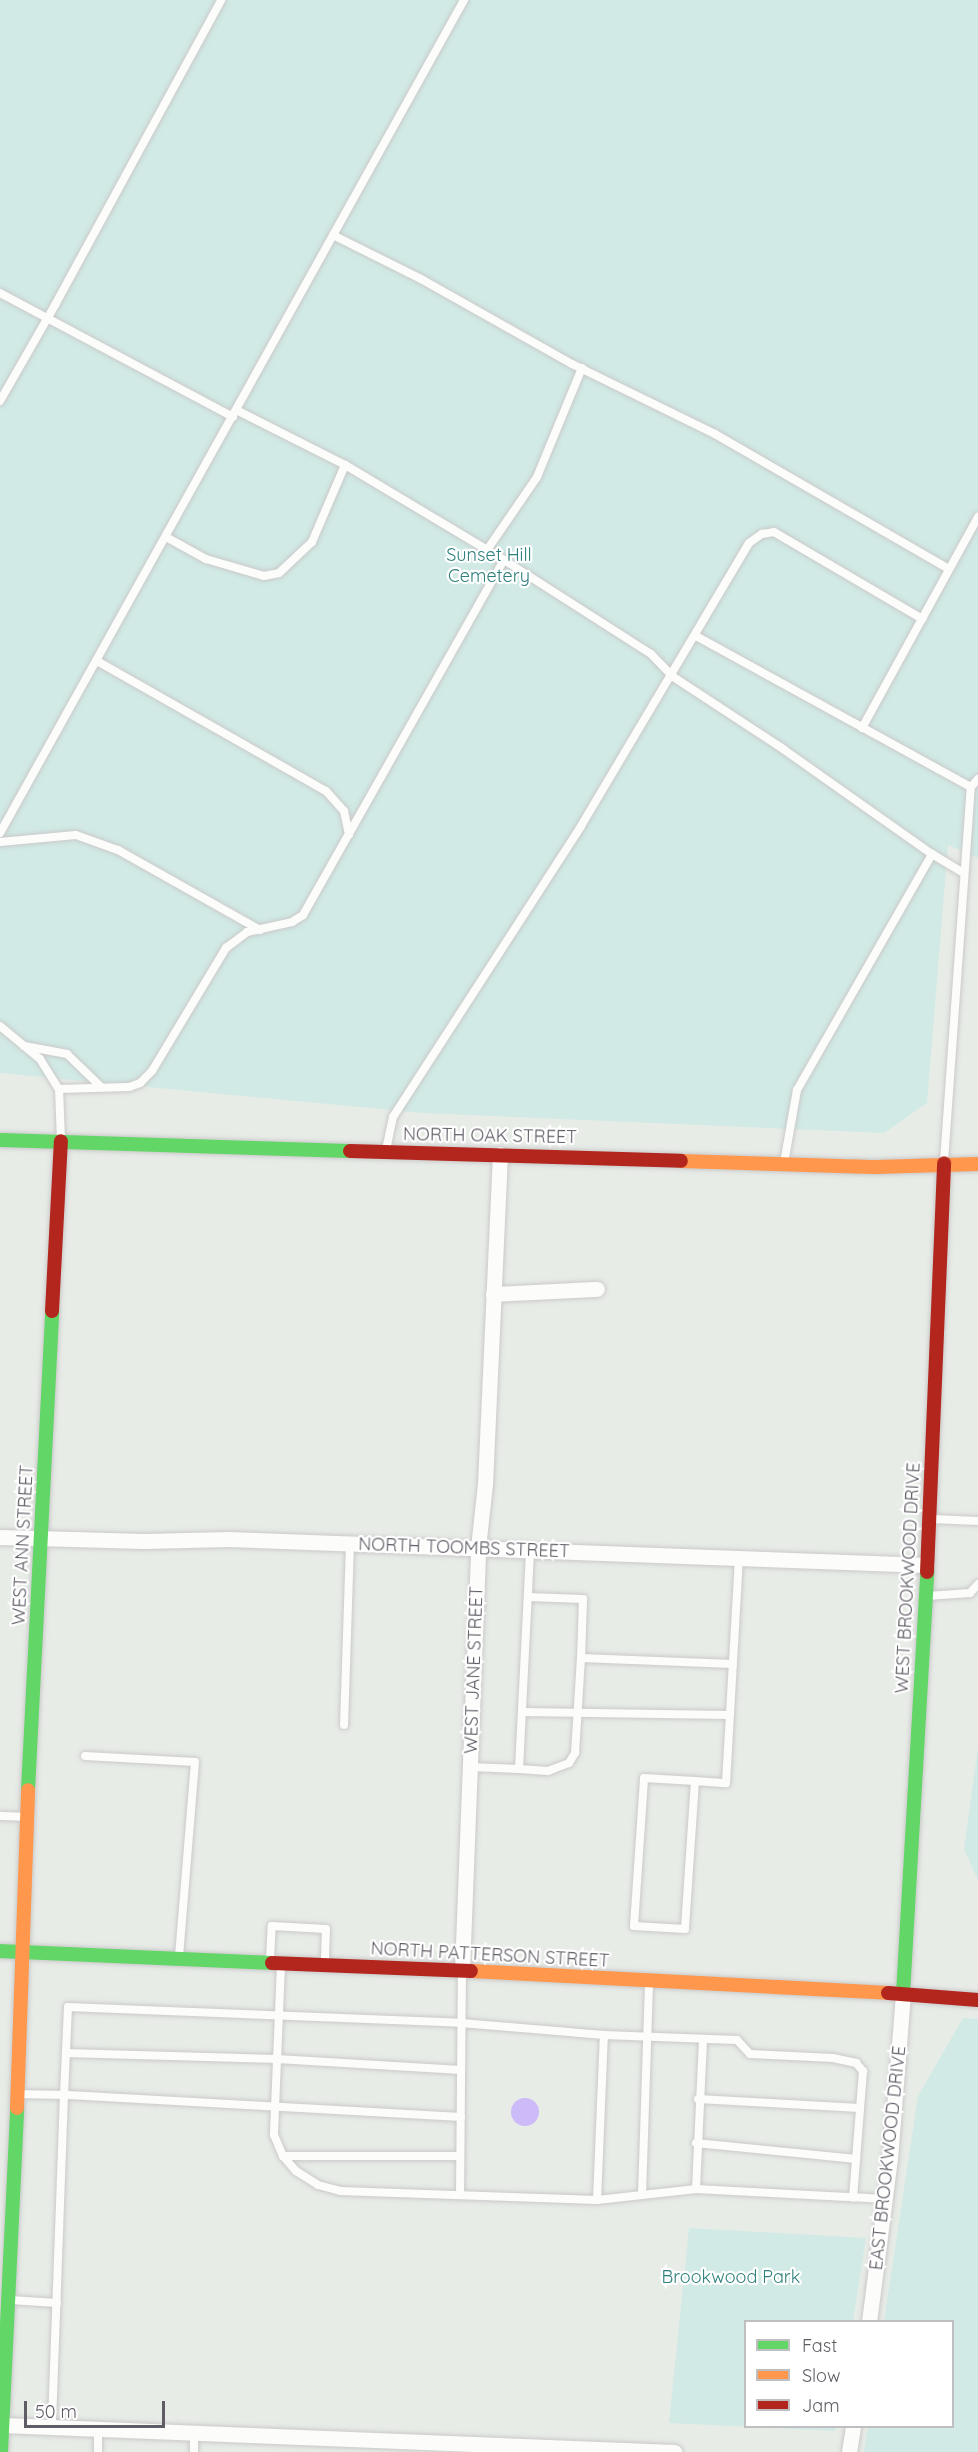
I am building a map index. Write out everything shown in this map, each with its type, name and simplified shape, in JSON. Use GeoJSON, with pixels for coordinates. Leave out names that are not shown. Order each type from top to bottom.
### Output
{"type":"FeatureCollection","features":[{"type":"Feature","properties":{"kind":"main road","name":"NORTH OAK STREET"},"geometry":{"type":"LineString","coordinates":[[0,1140],[876,1167],[944,1163],[978,1164]]}},
{"type":"Feature","properties":{"kind":"main road","name":"WEST ANN STREET"},"geometry":{"type":"LineString","coordinates":[[1,2452],[3,2300],[17,2094],[24,1952],[27,1817],[61,1141]]}},
{"type":"Feature","properties":{"kind":"main road","name":"WEST BROOKWOOD DRIVE"},"geometry":{"type":"LineString","coordinates":[[903,1994],[930,1519],[944,1163]]}},
{"type":"Feature","properties":{"kind":"main road","name":"NORTH PATTERSON STREET"},"geometry":{"type":"LineString","coordinates":[[0,1951],[462,1971],[978,2000]]}},
{"type":"Feature","properties":{"kind":"street","name":"WEST JANE STREET"},"geometry":{"type":"LineString","coordinates":[[462,1971],[478,1548],[485,1484],[500,1154]]}},
{"type":"Feature","properties":{"kind":"street"},"geometry":{"type":"LineString","coordinates":[[493,1294],[597,1289]]}},
{"type":"Feature","properties":{"kind":"street","name":"NORTH TOOMBS STREET"},"geometry":{"type":"LineString","coordinates":[[0,1537],[229,1539],[350,1545],[739,1556],[927,1565]]}},
{"type":"Feature","properties":{"kind":"street","name":"EAST BROOKWOOD DRIVE"},"geometry":{"type":"LineString","coordinates":[[869,2320],[886,2199],[903,1994]]}},
{"type":"Feature","properties":{"kind":"street"},"geometry":{"type":"LineString","coordinates":[[1,2425],[194,2432],[436,2447],[674,2452]]}},
{"type":"Feature","properties":{"kind":"street"},"geometry":{"type":"LineString","coordinates":[[849,2452],[853,2428]]}},
{"type":"Feature","properties":{"kind":"lane"},"geometry":{"type":"LineString","coordinates":[[0,401],[48,318],[221,0]]}},
{"type":"Feature","properties":{"kind":"lane"},"geometry":{"type":"LineString","coordinates":[[0,833],[464,0]]}},
{"type":"Feature","properties":{"kind":"lane"},"geometry":{"type":"LineString","coordinates":[[333,235],[421,279],[582,368],[716,434],[949,569]]}},
{"type":"Feature","properties":{"kind":"lane"},"geometry":{"type":"LineString","coordinates":[[0,293],[235,413],[345,465],[504,560],[651,654],[672,676],[783,749],[932,854],[964,873]]}},
{"type":"Feature","properties":{"kind":"lane"},"geometry":{"type":"LineString","coordinates":[[487,550],[537,477],[582,368]]}},
{"type":"Feature","properties":{"kind":"lane"},"geometry":{"type":"LineString","coordinates":[[166,537],[206,559],[264,576],[279,573],[312,542],[345,465]]}},
{"type":"Feature","properties":{"kind":"lane"},"geometry":{"type":"LineString","coordinates":[[862,728],[978,517]]}},
{"type":"Feature","properties":{"kind":"lane"},"geometry":{"type":"LineString","coordinates":[[386,1151],[393,1117],[575,834],[696,636],[749,543],[762,534],[774,532],[922,619]]}},
{"type":"Feature","properties":{"kind":"lane"},"geometry":{"type":"LineString","coordinates":[[59,1089],[129,1087],[140,1083],[152,1071],[226,948],[247,932],[292,922],[303,915],[504,560]]}},
{"type":"Feature","properties":{"kind":"lane"},"geometry":{"type":"LineString","coordinates":[[696,636],[971,787]]}},
{"type":"Feature","properties":{"kind":"lane"},"geometry":{"type":"LineString","coordinates":[[97,661],[326,791],[344,811],[349,834]]}},
{"type":"Feature","properties":{"kind":"lane"},"geometry":{"type":"LineString","coordinates":[[944,1163],[971,787],[978,779]]}},
{"type":"Feature","properties":{"kind":"lane"},"geometry":{"type":"LineString","coordinates":[[0,842],[76,836],[118,850],[260,930]]}},
{"type":"Feature","properties":{"kind":"lane"},"geometry":{"type":"LineString","coordinates":[[784,1163],[797,1090],[932,854]]}},
{"type":"Feature","properties":{"kind":"lane"},"geometry":{"type":"LineString","coordinates":[[0,1026],[40,1059],[59,1089],[61,1141]]}},
{"type":"Feature","properties":{"kind":"lane"},"geometry":{"type":"LineString","coordinates":[[24,1046],[68,1054],[101,1087]]}},
{"type":"Feature","properties":{"kind":"lane"},"geometry":{"type":"LineString","coordinates":[[930,1519],[978,1521]]}},
{"type":"Feature","properties":{"kind":"lane"},"geometry":{"type":"LineString","coordinates":[[344,1725],[350,1545]]}},
{"type":"Feature","properties":{"kind":"lane"},"geometry":{"type":"LineString","coordinates":[[519,1769],[530,1550]]}},
{"type":"Feature","properties":{"kind":"lane"},"geometry":{"type":"LineString","coordinates":[[695,1781],[685,1929],[634,1926],[644,1778],[695,1781],[726,1783],[739,1556]]}},
{"type":"Feature","properties":{"kind":"lane"},"geometry":{"type":"LineString","coordinates":[[926,1596],[970,1593],[978,1584]]}},
{"type":"Feature","properties":{"kind":"lane"},"geometry":{"type":"LineString","coordinates":[[471,1767],[548,1771],[569,1763],[575,1753],[583,1599],[528,1597]]}},
{"type":"Feature","properties":{"kind":"lane"},"geometry":{"type":"LineString","coordinates":[[581,1658],[733,1664]]}},
{"type":"Feature","properties":{"kind":"lane"},"geometry":{"type":"LineString","coordinates":[[522,1712],[730,1715]]}},
{"type":"Feature","properties":{"kind":"lane"},"geometry":{"type":"LineString","coordinates":[[85,1756],[195,1762],[179,1960]]}},
{"type":"Feature","properties":{"kind":"lane"},"geometry":{"type":"LineString","coordinates":[[0,1816],[27,1817]]}},
{"type":"Feature","properties":{"kind":"lane"},"geometry":{"type":"LineString","coordinates":[[324,1965],[326,1929],[272,1926],[279,2015],[274,2135],[284,2156],[296,2171],[318,2185],[340,2191],[597,2200],[696,2189],[886,2199]]}},
{"type":"Feature","properties":{"kind":"lane"},"geometry":{"type":"LineString","coordinates":[[460,2195],[462,1971]]}},
{"type":"Feature","properties":{"kind":"lane"},"geometry":{"type":"LineString","coordinates":[[642,2195],[649,1981]]}},
{"type":"Feature","properties":{"kind":"lane"},"geometry":{"type":"LineString","coordinates":[[52,2427],[68,2007],[461,2023],[604,2035],[737,2040],[750,2054],[833,2058],[856,2063],[862,2071],[853,2198]]}},
{"type":"Feature","properties":{"kind":"lane"},"geometry":{"type":"LineString","coordinates":[[597,2200],[604,2035]]}},
{"type":"Feature","properties":{"kind":"lane"},"geometry":{"type":"LineString","coordinates":[[696,2189],[698,2099],[703,2040]]}},
{"type":"Feature","properties":{"kind":"lane"},"geometry":{"type":"LineString","coordinates":[[66,2053],[278,2059],[461,2070]]}},
{"type":"Feature","properties":{"kind":"lane"},"geometry":{"type":"LineString","coordinates":[[17,2094],[276,2105],[460,2117]]}},
{"type":"Feature","properties":{"kind":"lane"},"geometry":{"type":"LineString","coordinates":[[698,2099],[860,2108]]}},
{"type":"Feature","properties":{"kind":"lane"},"geometry":{"type":"LineString","coordinates":[[696,2143],[856,2159]]}},
{"type":"Feature","properties":{"kind":"lane"},"geometry":{"type":"LineString","coordinates":[[284,2156],[460,2156]]}},
{"type":"Feature","properties":{"kind":"lane"},"geometry":{"type":"LineString","coordinates":[[3,2300],[57,2303]]}},
{"type":"Feature","properties":{"kind":"lane"},"geometry":{"type":"LineString","coordinates":[[98,2428],[98,2452]]}},
{"type":"Feature","properties":{"kind":"lane"},"geometry":{"type":"LineString","coordinates":[[194,2432],[194,2452]]}},
{"type":"Feature","properties":{"kind":"green space","name":"Sunset Hill Cemetery"},"geometry":{"type":"Polygon","coordinates":[[[0,0],[978,0],[978,858],[948,845],[927,1103],[884,1133],[423,1113],[0,1073],[0,0]]]}},
{"type":"Feature","properties":{"kind":"green space"},"geometry":{"type":"Polygon","coordinates":[[[978,1747],[978,1880],[964,1849],[978,1747]]]}},
{"type":"Feature","properties":{"kind":"green space"},"geometry":{"type":"Polygon","coordinates":[[[963,2018],[978,2019],[978,2452],[864,2452],[868,2428],[954,2428],[954,2320],[884,2320],[918,2096],[963,2018]]]}},
{"type":"Feature","properties":{"kind":"green space","name":"Brookwood Park"},"geometry":{"type":"Polygon","coordinates":[[[689,2228],[866,2238],[853,2320],[744,2320],[744,2427],[669,2423],[689,2228]]]}},
{"type":"Feature","properties":{"kind":"green space","name":"Brookwood Park"},"geometry":{"type":"Polygon","coordinates":[[[773,2428],[836,2428],[835,2431],[773,2428]]]}},
{"type":"Feature","properties":{"kind":"shaded area"},"geometry":{"type":"Polygon","coordinates":[[[525,2098],[535,2102],[539,2112],[535,2122],[525,2126],[515,2122],[511,2112],[515,2102],[525,2098]]]}},
{"type":"Feature","properties":{"kind":"traffic: fast"},"geometry":{"type":"LineString","coordinates":[[0,1140],[350,1151]]}},
{"type":"Feature","properties":{"kind":"traffic: fast"},"geometry":{"type":"LineString","coordinates":[[28,1790],[52,1311]]}},
{"type":"Feature","properties":{"kind":"traffic: fast"},"geometry":{"type":"LineString","coordinates":[[903,1994],[927,1572]]}},
{"type":"Feature","properties":{"kind":"traffic: fast"},"geometry":{"type":"LineString","coordinates":[[0,1951],[272,1963]]}},
{"type":"Feature","properties":{"kind":"traffic: fast"},"geometry":{"type":"LineString","coordinates":[[1,2452],[17,2108]]}},
{"type":"Feature","properties":{"kind":"traffic: slow"},"geometry":{"type":"LineString","coordinates":[[681,1161],[876,1167],[978,1164]]}},
{"type":"Feature","properties":{"kind":"traffic: slow"},"geometry":{"type":"LineString","coordinates":[[17,2108],[28,1790]]}},
{"type":"Feature","properties":{"kind":"traffic: slow"},"geometry":{"type":"LineString","coordinates":[[471,1971],[888,1993]]}},
{"type":"Feature","properties":{"kind":"traffic: jam"},"geometry":{"type":"LineString","coordinates":[[52,1311],[61,1141]]}},
{"type":"Feature","properties":{"kind":"traffic: jam"},"geometry":{"type":"LineString","coordinates":[[350,1151],[681,1161]]}},
{"type":"Feature","properties":{"kind":"traffic: jam"},"geometry":{"type":"LineString","coordinates":[[927,1572],[944,1163]]}},
{"type":"Feature","properties":{"kind":"traffic: jam"},"geometry":{"type":"LineString","coordinates":[[272,1963],[471,1971]]}},
{"type":"Feature","properties":{"kind":"traffic: jam"},"geometry":{"type":"LineString","coordinates":[[888,1993],[978,2000]]}}]}
